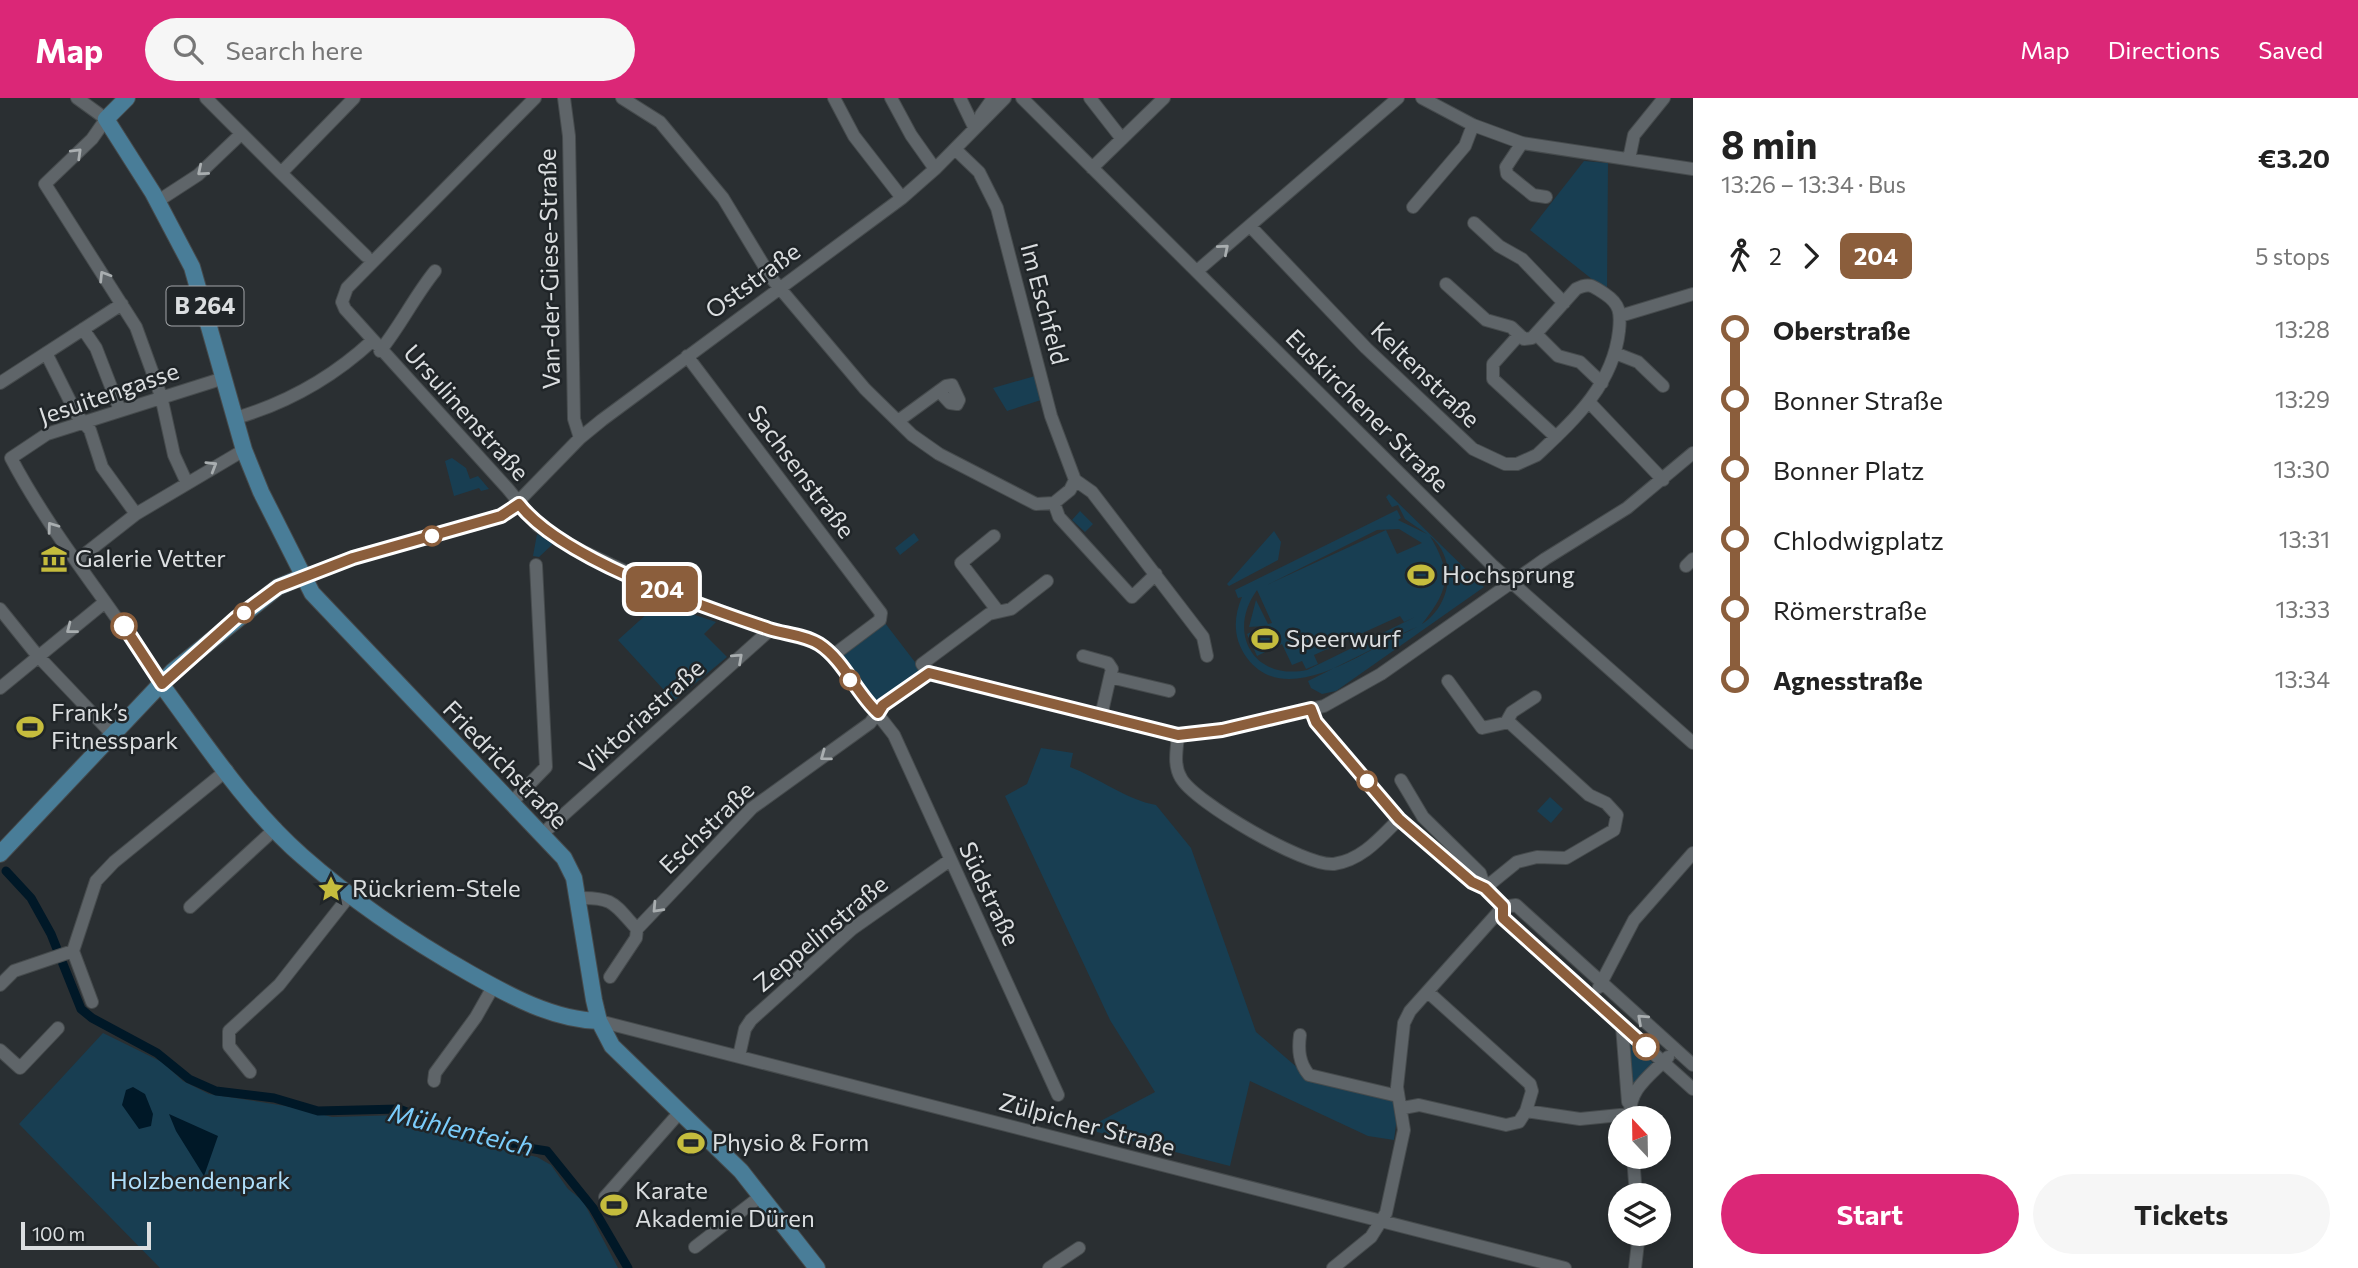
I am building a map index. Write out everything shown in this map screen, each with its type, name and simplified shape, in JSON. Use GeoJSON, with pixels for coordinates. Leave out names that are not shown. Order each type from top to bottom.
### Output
{"type":"FeatureCollection","features":[{"type":"Feature","properties":{"kind":"main road"},"geometry":{"type":"LineString","coordinates":[[106,119],[127,98]]}},
{"type":"Feature","properties":{"kind":"main road","name":"B 264"},"geometry":{"type":"LineString","coordinates":[[106,119],[158,201],[192,267],[244,450],[302,577]]}},
{"type":"Feature","properties":{"kind":"main road"},"geometry":{"type":"LineString","coordinates":[[0,854],[162,684],[269,593],[302,577]]}},
{"type":"Feature","properties":{"kind":"main road","name":"Friedrichstraße"},"geometry":{"type":"LineString","coordinates":[[302,577],[317,601],[352,639],[571,868],[599,1021]]}},
{"type":"Feature","properties":{"kind":"main road"},"geometry":{"type":"LineString","coordinates":[[162,684],[227,770],[300,855],[350,895],[419,945],[493,987],[551,1012],[577,1020],[599,1021],[616,1051],[728,1157],[817,1268]]}},
{"type":"Feature","properties":{"kind":"street"},"geometry":{"type":"LineString","coordinates":[[77,98],[106,119],[92,139],[45,184],[139,335],[161,396],[174,455],[186,481]]}},
{"type":"Feature","properties":{"kind":"street"},"geometry":{"type":"LineString","coordinates":[[206,98],[366,256]]}},
{"type":"Feature","properties":{"kind":"street"},"geometry":{"type":"LineString","coordinates":[[281,173],[354,98]]}},
{"type":"Feature","properties":{"kind":"street","name":"Ursulinenstraße"},"geometry":{"type":"LineString","coordinates":[[534,98],[343,295],[345,309],[538,526],[561,541],[638,579],[770,629],[818,643],[832,656]]}},
{"type":"Feature","properties":{"kind":"street","name":"Van-der-Giese-Straße"},"geometry":{"type":"LineString","coordinates":[[564,98],[569,136],[574,419],[580,438]]}},
{"type":"Feature","properties":{"kind":"street"},"geometry":{"type":"LineString","coordinates":[[622,98],[655,117],[668,131],[723,198],[779,287],[865,389],[898,421],[939,454],[1012,494],[1036,504],[1054,503],[1070,490],[1075,480]]}},
{"type":"Feature","properties":{"kind":"street"},"geometry":{"type":"LineString","coordinates":[[834,98],[854,136],[902,198]]}},
{"type":"Feature","properties":{"kind":"street"},"geometry":{"type":"LineString","coordinates":[[891,98],[911,135],[935,169]]}},
{"type":"Feature","properties":{"kind":"street"},"geometry":{"type":"LineString","coordinates":[[960,98],[974,127]]}},
{"type":"Feature","properties":{"kind":"street","name":"Oststraße"},"geometry":{"type":"LineString","coordinates":[[302,577],[353,558],[503,515],[519,504],[580,438],[779,287],[902,198],[935,169],[1005,98]]}},
{"type":"Feature","properties":{"kind":"street","name":"Euskirchener Straße"},"geometry":{"type":"LineString","coordinates":[[1022,98],[1512,584],[1693,743]]}},
{"type":"Feature","properties":{"kind":"street"},"geometry":{"type":"LineString","coordinates":[[1090,98],[1122,139]]}},
{"type":"Feature","properties":{"kind":"street"},"geometry":{"type":"LineString","coordinates":[[1197,271],[1398,98]]}},
{"type":"Feature","properties":{"kind":"street"},"geometry":{"type":"LineString","coordinates":[[1422,98],[1472,125],[1522,143],[1693,169]]}},
{"type":"Feature","properties":{"kind":"street"},"geometry":{"type":"LineString","coordinates":[[1629,159],[1634,135],[1664,98]]}},
{"type":"Feature","properties":{"kind":"street","name":"Oststraße"},"geometry":{"type":"LineString","coordinates":[[974,127],[988,101]]}},
{"type":"Feature","properties":{"kind":"street"},"geometry":{"type":"LineString","coordinates":[[1092,168],[1156,101]]}},
{"type":"Feature","properties":{"kind":"street"},"geometry":{"type":"LineString","coordinates":[[1413,207],[1465,146],[1472,125]]}},
{"type":"Feature","properties":{"kind":"street"},"geometry":{"type":"LineString","coordinates":[[158,201],[198,175],[241,134]]}},
{"type":"Feature","properties":{"kind":"street"},"geometry":{"type":"LineString","coordinates":[[1522,143],[1506,167],[1507,174],[1532,195],[1546,197]]}},
{"type":"Feature","properties":{"kind":"street","name":"Im Eschfeld"},"geometry":{"type":"LineString","coordinates":[[955,149],[979,172],[997,208],[1054,426],[1075,480],[1092,492],[1156,574],[1203,637],[1207,656]]}},
{"type":"Feature","properties":{"kind":"street"},"geometry":{"type":"LineString","coordinates":[[1474,223],[1499,246],[1522,260],[1564,303]]}},
{"type":"Feature","properties":{"kind":"street","name":"Keltenstraße"},"geometry":{"type":"LineString","coordinates":[[1250,226],[1366,348],[1481,455],[1505,464],[1517,464],[1537,455],[1589,402],[1602,383],[1615,353],[1620,316]]}},
{"type":"Feature","properties":{"kind":"street","name":"Ursulinenstraße"},"geometry":{"type":"LineString","coordinates":[[376,346],[403,322],[412,299],[435,271]]}},
{"type":"Feature","properties":{"kind":"street"},"geometry":{"type":"LineString","coordinates":[[1446,284],[1486,320],[1511,327],[1524,340],[1536,334],[1576,289],[1588,284],[1612,299],[1620,316],[1693,294]]}},
{"type":"Feature","properties":{"kind":"street"},"geometry":{"type":"LineString","coordinates":[[0,383],[122,304]]}},
{"type":"Feature","properties":{"kind":"street"},"geometry":{"type":"LineString","coordinates":[[83,329],[96,348],[120,410]]}},
{"type":"Feature","properties":{"kind":"street"},"geometry":{"type":"LineString","coordinates":[[1536,334],[1559,356],[1580,362],[1602,383]]}},
{"type":"Feature","properties":{"kind":"street"},"geometry":{"type":"LineString","coordinates":[[1519,335],[1493,364],[1493,379],[1556,438]]}},
{"type":"Feature","properties":{"kind":"street"},"geometry":{"type":"LineString","coordinates":[[236,418],[273,405],[332,374],[376,346]]}},
{"type":"Feature","properties":{"kind":"street"},"geometry":{"type":"LineString","coordinates":[[46,353],[90,430],[102,467],[136,514]]}},
{"type":"Feature","properties":{"kind":"street"},"geometry":{"type":"LineString","coordinates":[[1615,353],[1638,362],[1663,386]]}},
{"type":"Feature","properties":{"kind":"street","name":"Sachsenstraße"},"geometry":{"type":"LineString","coordinates":[[687,356],[881,613],[880,620],[832,656]]}},
{"type":"Feature","properties":{"kind":"street","name":"Jesuitengasse"},"geometry":{"type":"LineString","coordinates":[[76,561],[40,510],[11,458],[47,433],[224,378]]}},
{"type":"Feature","properties":{"kind":"street"},"geometry":{"type":"LineString","coordinates":[[898,421],[939,391]]}},
{"type":"Feature","properties":{"kind":"street"},"geometry":{"type":"LineString","coordinates":[[1589,402],[1663,480]]}},
{"type":"Feature","properties":{"kind":"street"},"geometry":{"type":"LineString","coordinates":[[162,684],[129,632],[76,561],[136,514],[186,481],[244,450]]}},
{"type":"Feature","properties":{"kind":"street"},"geometry":{"type":"LineString","coordinates":[[1047,581],[1011,609],[997,610],[922,664],[929,673],[1178,735],[1222,730],[1311,709],[1339,699],[1381,674],[1663,480],[1693,453]]}},
{"type":"Feature","properties":{"kind":"street"},"geometry":{"type":"LineString","coordinates":[[1054,503],[1059,517],[1132,597],[1156,574]]}},
{"type":"Feature","properties":{"kind":"street"},"geometry":{"type":"LineString","coordinates":[[994,536],[961,563],[997,610]]}},
{"type":"Feature","properties":{"kind":"street"},"geometry":{"type":"LineString","coordinates":[[511,803],[546,767],[536,565]]}},
{"type":"Feature","properties":{"kind":"street"},"geometry":{"type":"LineString","coordinates":[[0,688],[105,602]]}},
{"type":"Feature","properties":{"kind":"street"},"geometry":{"type":"LineString","coordinates":[[0,609],[37,655],[113,735]]}},
{"type":"Feature","properties":{"kind":"street","name":"Viktoriastraße"},"geometry":{"type":"LineString","coordinates":[[541,835],[770,629]]}},
{"type":"Feature","properties":{"kind":"street","name":"Südstraße"},"geometry":{"type":"LineString","coordinates":[[832,656],[894,735],[1058,1095]]}},
{"type":"Feature","properties":{"kind":"street"},"geometry":{"type":"LineString","coordinates":[[1083,656],[1108,663],[1112,669],[1101,716]]}},
{"type":"Feature","properties":{"kind":"street","name":"Eschstraße"},"geometry":{"type":"LineString","coordinates":[[610,977],[636,938],[637,929],[752,808],[870,723],[883,705],[929,673]]}},
{"type":"Feature","properties":{"kind":"street"},"geometry":{"type":"LineString","coordinates":[[1110,677],[1169,691]]}},
{"type":"Feature","properties":{"kind":"street"},"geometry":{"type":"LineString","coordinates":[[1448,681],[1482,728],[1507,721],[1512,712],[1535,697]]}},
{"type":"Feature","properties":{"kind":"street"},"geometry":{"type":"LineString","coordinates":[[1311,709],[1316,722],[1399,819],[1472,882],[1485,888],[1503,906],[1503,918],[1693,1089]]}},
{"type":"Feature","properties":{"kind":"street"},"geometry":{"type":"LineString","coordinates":[[1485,888],[1523,859],[1566,858],[1612,833],[1617,821],[1617,815],[1611,806],[1589,795],[1507,721]]}},
{"type":"Feature","properties":{"kind":"street"},"geometry":{"type":"LineString","coordinates":[[1178,735],[1177,769],[1184,782],[1252,832],[1308,861],[1334,864],[1358,856],[1399,819]]}},
{"type":"Feature","properties":{"kind":"street"},"geometry":{"type":"LineString","coordinates":[[0,985],[14,971],[66,953],[92,891],[103,872],[227,770]]}},
{"type":"Feature","properties":{"kind":"street"},"geometry":{"type":"LineString","coordinates":[[1401,780],[1423,817],[1480,873],[1485,888]]}},
{"type":"Feature","properties":{"kind":"street"},"geometry":{"type":"LineString","coordinates":[[190,907],[276,828]]}},
{"type":"Feature","properties":{"kind":"street"},"geometry":{"type":"LineString","coordinates":[[1592,1000],[1634,920],[1693,853]]}},
{"type":"Feature","properties":{"kind":"street","name":"Zeppelinstraße"},"geometry":{"type":"LineString","coordinates":[[739,1056],[745,1029],[751,1020],[852,929],[950,860]]}},
{"type":"Feature","properties":{"kind":"street"},"geometry":{"type":"LineString","coordinates":[[250,1072],[229,1046],[229,1031],[279,985],[350,895]]}},
{"type":"Feature","properties":{"kind":"street"},"geometry":{"type":"LineString","coordinates":[[578,898],[602,898],[611,901],[637,929]]}},
{"type":"Feature","properties":{"kind":"street"},"geometry":{"type":"LineString","coordinates":[[1333,1268],[1371,1237],[1383,1222],[1404,1130],[1400,1102],[1404,1023],[1503,906],[1516,905],[1693,1065]]}},
{"type":"Feature","properties":{"kind":"street"},"geometry":{"type":"LineString","coordinates":[[66,953],[92,1002]]}},
{"type":"Feature","properties":{"kind":"street"},"geometry":{"type":"LineString","coordinates":[[434,1081],[435,1073],[476,1017],[493,987]]}},
{"type":"Feature","properties":{"kind":"street"},"geometry":{"type":"LineString","coordinates":[[1300,1035],[1298,1049],[1303,1068],[1309,1075],[1400,1102],[1506,1125],[1519,1122],[1526,1111],[1532,1091],[1530,1084],[1428,992]]}},
{"type":"Feature","properties":{"kind":"street","name":"Zülpicher Straße"},"geometry":{"type":"LineString","coordinates":[[599,1021],[1565,1268]]}},
{"type":"Feature","properties":{"kind":"street"},"geometry":{"type":"LineString","coordinates":[[1622,1026],[1629,1106]]}},
{"type":"Feature","properties":{"kind":"street"},"geometry":{"type":"LineString","coordinates":[[0,1050],[24,1072],[58,1028]]}},
{"type":"Feature","properties":{"kind":"street"},"geometry":{"type":"LineString","coordinates":[[1633,1106],[1675,1049]]}},
{"type":"Feature","properties":{"kind":"street"},"geometry":{"type":"LineString","coordinates":[[1526,1111],[1580,1119],[1608,1115]]}},
{"type":"Feature","properties":{"kind":"street"},"geometry":{"type":"LineString","coordinates":[[605,1197],[680,1112]]}},
{"type":"Feature","properties":{"kind":"street"},"geometry":{"type":"LineString","coordinates":[[695,1247],[761,1196]]}},
{"type":"Feature","properties":{"kind":"street"},"geometry":{"type":"LineString","coordinates":[[1635,1268],[1638,1246]]}},
{"type":"Feature","properties":{"kind":"street"},"geometry":{"type":"LineString","coordinates":[[1049,1268],[1079,1248]]}},
{"type":"Feature","properties":{"kind":"green space"},"geometry":{"type":"Polygon","coordinates":[[[1584,161],[1608,163],[1607,291],[1530,230],[1584,161]]]}},
{"type":"Feature","properties":{"kind":"green space"},"geometry":{"type":"Polygon","coordinates":[[[1035,376],[1041,400],[1007,411],[993,388],[1035,376]]]}},
{"type":"Feature","properties":{"kind":"green space"},"geometry":{"type":"Polygon","coordinates":[[[452,458],[466,468],[470,479],[478,476],[489,489],[481,491],[479,488],[454,496],[445,461],[452,458]]]}},
{"type":"Feature","properties":{"kind":"green space"},"geometry":{"type":"Polygon","coordinates":[[[1389,494],[1484,587],[1336,691],[1322,694],[1311,688],[1308,681],[1334,668],[1307,677],[1284,679],[1264,673],[1247,658],[1237,636],[1237,613],[1242,597],[1238,598],[1235,590],[1397,510],[1401,518],[1398,520],[1427,534],[1405,519],[1398,505],[1392,507],[1386,497],[1389,494]],[[1399,529],[1377,530],[1267,585],[1386,530],[1397,554],[1422,543],[1399,529]],[[1430,536],[1445,572],[1445,582],[1438,601],[1422,624],[1440,605],[1448,582],[1445,557],[1430,536]],[[1257,590],[1248,606],[1244,622],[1245,637],[1250,650],[1260,661],[1272,668],[1288,671],[1307,670],[1415,617],[1404,622],[1400,616],[1314,655],[1318,664],[1306,669],[1302,661],[1292,665],[1282,644],[1257,656],[1247,634],[1264,626],[1249,627],[1256,600],[1268,624],[1272,623],[1257,590]]]}},
{"type":"Feature","properties":{"kind":"green space"},"geometry":{"type":"Polygon","coordinates":[[[1080,511],[1093,524],[1085,532],[1072,520],[1080,511]]]}},
{"type":"Feature","properties":{"kind":"green space"},"geometry":{"type":"Polygon","coordinates":[[[1274,531],[1281,542],[1278,560],[1229,586],[1227,584],[1274,531]]]}},
{"type":"Feature","properties":{"kind":"green space"},"geometry":{"type":"Polygon","coordinates":[[[914,533],[919,540],[900,555],[895,548],[914,533]]]}},
{"type":"Feature","properties":{"kind":"green space"},"geometry":{"type":"Polygon","coordinates":[[[537,534],[554,543],[539,557],[533,556],[537,534]]]}},
{"type":"Feature","properties":{"kind":"green space"},"geometry":{"type":"Polygon","coordinates":[[[659,603],[716,622],[704,634],[727,657],[674,701],[618,640],[659,603]]]}},
{"type":"Feature","properties":{"kind":"green space"},"geometry":{"type":"Polygon","coordinates":[[[885,623],[921,670],[879,700],[872,701],[843,662],[843,655],[885,623]]]}},
{"type":"Feature","properties":{"kind":"green space"},"geometry":{"type":"Polygon","coordinates":[[[1041,748],[1073,753],[1070,767],[1134,798],[1156,805],[1191,848],[1256,1032],[1307,1076],[1391,1095],[1397,1117],[1394,1140],[1368,1136],[1250,1081],[1230,1166],[1097,1132],[1095,1124],[1155,1092],[1110,1020],[1005,796],[1027,784],[1041,748]]]}},
{"type":"Feature","properties":{"kind":"green space"},"geometry":{"type":"Polygon","coordinates":[[[1550,797],[1563,809],[1551,823],[1537,811],[1550,797]]]}},
{"type":"Feature","properties":{"kind":"green space","name":"Holzbendenpark"},"geometry":{"type":"Polygon","coordinates":[[[103,1033],[162,1062],[183,1081],[209,1094],[292,1107],[332,1117],[402,1115],[434,1124],[468,1142],[537,1157],[551,1165],[568,1189],[583,1201],[618,1268],[160,1268],[19,1124],[103,1033]]]}},
{"type":"Feature","properties":{"kind":"green space"},"geometry":{"type":"Polygon","coordinates":[[[1628,1045],[1634,1045],[1654,1064],[1635,1085],[1631,1084],[1628,1045]]]}},
{"type":"Feature","properties":{"kind":"shaded area"},"geometry":{"type":"Polygon","coordinates":[[[133,1087],[145,1094],[153,1114],[151,1126],[139,1129],[122,1105],[126,1090],[133,1087]]]}},
{"type":"Feature","properties":{"kind":"shaded area"},"geometry":{"type":"Polygon","coordinates":[[[169,1114],[218,1136],[204,1176],[176,1131],[169,1114]]]}},
{"type":"Feature","properties":{"kind":"waterway","name":"Mühlenteich"},"geometry":{"type":"LineString","coordinates":[[6,871],[31,898],[51,934],[81,1009],[92,1018],[157,1053],[189,1079],[216,1091],[274,1098],[318,1111],[399,1109],[478,1140],[547,1151],[593,1208],[628,1268]]}},
{"type":"Feature","properties":{"kind":"bus line","name":"204"},"geometry":{"type":"LineString","coordinates":[[124,626],[162,684],[173,671],[236,618],[278,587],[353,558],[501,516],[519,504],[538,526],[548,533],[638,579],[770,629],[818,643],[832,656],[878,713],[883,705],[929,673],[1178,735],[1222,730],[1311,709],[1316,722],[1399,819],[1472,882],[1485,888],[1503,906],[1503,918],[1646,1047]]}},
{"type":"Feature","properties":{"kind":"place","name":"Galerie Vetter"},"geometry":{"type":"Point","coordinates":[54,559]}},
{"type":"Feature","properties":{"kind":"place","name":"Hochsprung"},"geometry":{"type":"Point","coordinates":[1421,575]}},
{"type":"Feature","properties":{"kind":"place","name":"Speerwurf"},"geometry":{"type":"Point","coordinates":[1265,639]}},
{"type":"Feature","properties":{"kind":"place","name":"Frank’s Fitnesspark"},"geometry":{"type":"Point","coordinates":[30,727]}},
{"type":"Feature","properties":{"kind":"place","name":"Rückriem-Stele"},"geometry":{"type":"Point","coordinates":[331,889]}},
{"type":"Feature","properties":{"kind":"place","name":"Physio & Form"},"geometry":{"type":"Point","coordinates":[691,1143]}},
{"type":"Feature","properties":{"kind":"place","name":"Karate Akademie Düren"},"geometry":{"type":"Point","coordinates":[614,1205]}}]}
